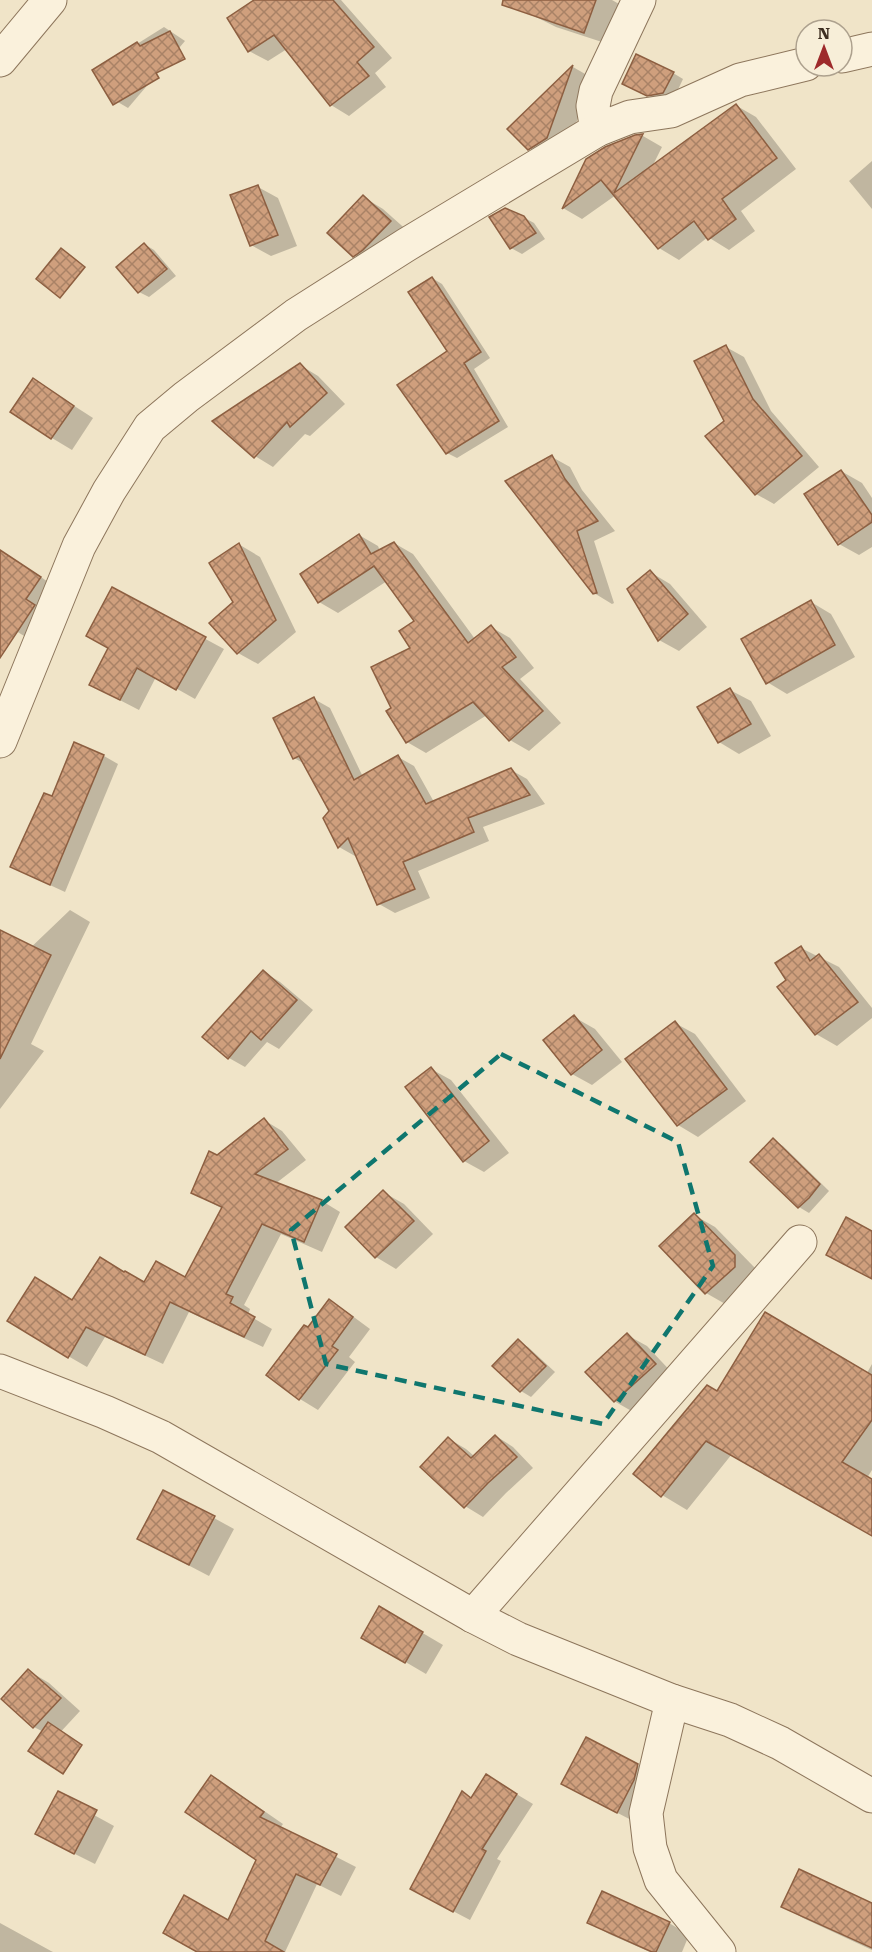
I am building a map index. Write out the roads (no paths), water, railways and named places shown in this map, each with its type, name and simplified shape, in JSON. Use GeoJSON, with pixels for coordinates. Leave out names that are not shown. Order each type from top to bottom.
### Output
{"type":"FeatureCollection","features":[{"type":"Feature","properties":{"kind":"street"},"geometry":{"type":"LineString","coordinates":[[0,60],[51,0]]}},
{"type":"Feature","properties":{"kind":"street"},"geometry":{"type":"LineString","coordinates":[[597,130],[593,106],[596,91],[639,0]]}},
{"type":"Feature","properties":{"kind":"street"},"geometry":{"type":"LineString","coordinates":[[854,53],[872,49]]}},
{"type":"Feature","properties":{"kind":"street"},"geometry":{"type":"LineString","coordinates":[[0,741],[79,546],[109,491],[150,428],[186,397],[296,315],[406,245],[597,130],[630,117],[671,111],[740,80],[794,67]]}},
{"type":"Feature","properties":{"kind":"street"},"geometry":{"type":"LineString","coordinates":[[472,1616],[800,1242]]}},
{"type":"Feature","properties":{"kind":"street"},"geometry":{"type":"LineString","coordinates":[[0,1371],[105,1412],[161,1437],[472,1616],[518,1639],[672,1701],[730,1720],[780,1743],[872,1796]]}},
{"type":"Feature","properties":{"kind":"street"},"geometry":{"type":"LineString","coordinates":[[672,1701],[646,1814],[650,1848],[661,1880],[718,1952]]}}]}
